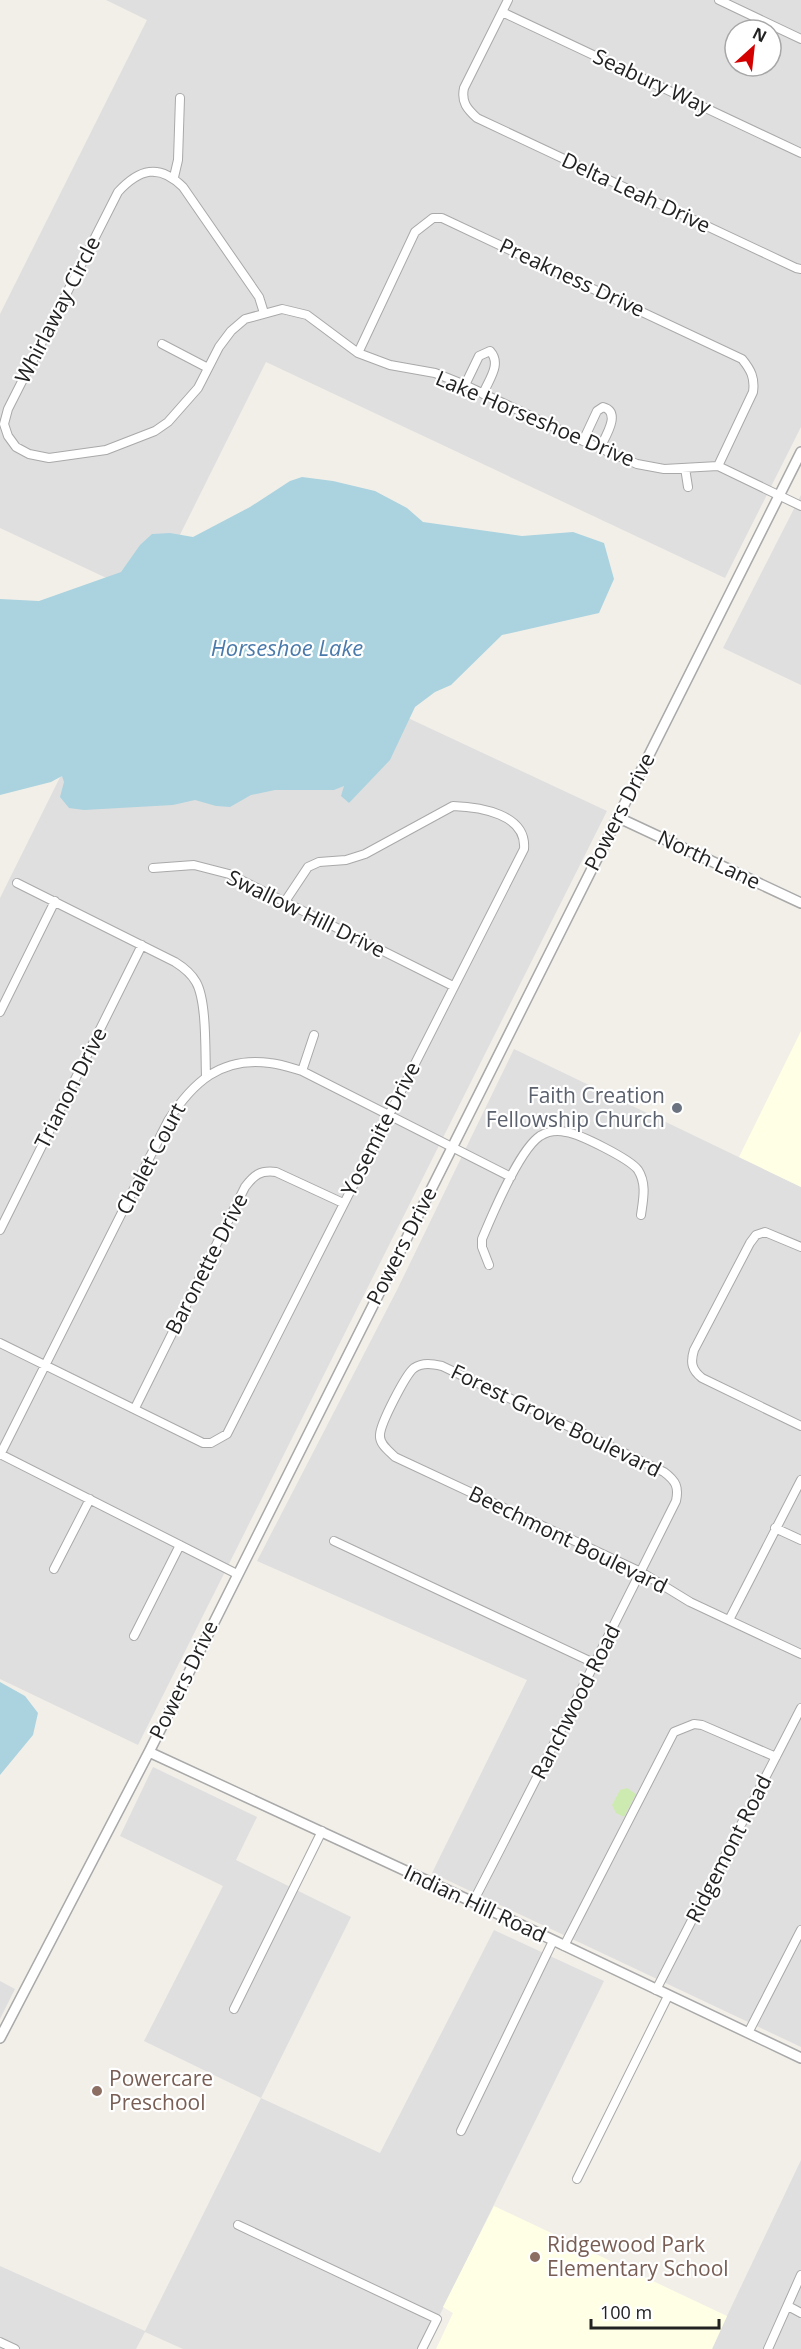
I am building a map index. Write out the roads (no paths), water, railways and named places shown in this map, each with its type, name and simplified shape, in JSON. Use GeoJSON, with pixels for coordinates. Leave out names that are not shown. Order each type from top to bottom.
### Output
{"type":"FeatureCollection","features":[{"type":"Feature","properties":{"kind":"street"},"geometry":{"type":"LineString","coordinates":[[502,12],[508,0]]}},
{"type":"Feature","properties":{"kind":"street"},"geometry":{"type":"LineString","coordinates":[[719,0],[801,39]]}},
{"type":"Feature","properties":{"kind":"street","name":"Delta Leah Drive"},"geometry":{"type":"LineString","coordinates":[[502,12],[464,88],[462,97],[466,108],[477,118],[798,268]]}},
{"type":"Feature","properties":{"kind":"street","name":"Seabury Way"},"geometry":{"type":"LineString","coordinates":[[502,12],[801,153]]}},
{"type":"Feature","properties":{"kind":"street"},"geometry":{"type":"LineString","coordinates":[[180,98],[178,160],[174,177],[189,193],[252,288],[264,312]]}},
{"type":"Feature","properties":{"kind":"street","name":"Whirlaway Circle"},"geometry":{"type":"LineString","coordinates":[[174,177],[161,172],[147,172],[131,178],[118,192],[8,409],[4,424],[8,436],[16,447],[29,454],[49,458],[106,450],[155,431],[168,422],[198,388],[231,331],[245,319],[264,312]]}},
{"type":"Feature","properties":{"kind":"street","name":"Preakness Drive"},"geometry":{"type":"LineString","coordinates":[[358,353],[415,232],[433,218],[442,218],[742,359],[751,369],[753,392],[718,466]]}},
{"type":"Feature","properties":{"kind":"street","name":"Lake Horseshoe Drive"},"geometry":{"type":"LineString","coordinates":[[264,312],[282,309],[307,315],[358,353],[412,371],[435,373],[637,464],[664,469],[718,466],[801,506]]}},
{"type":"Feature","properties":{"kind":"street"},"geometry":{"type":"LineString","coordinates":[[162,344],[208,368]]}},
{"type":"Feature","properties":{"kind":"street"},"geometry":{"type":"LineString","coordinates":[[465,385],[479,356],[490,351],[495,357],[496,366],[483,394]]}},
{"type":"Feature","properties":{"kind":"street"},"geometry":{"type":"LineString","coordinates":[[583,441],[597,411],[603,407],[608,408],[612,413],[612,419],[600,448]]}},
{"type":"Feature","properties":{"kind":"street","name":"Powers Drive"},"geometry":{"type":"LineString","coordinates":[[0,2038],[149,1752],[801,452]]}},
{"type":"Feature","properties":{"kind":"street"},"geometry":{"type":"LineString","coordinates":[[685,468],[688,487]]}},
{"type":"Feature","properties":{"kind":"street","name":"Yosemite Drive"},"geometry":{"type":"LineString","coordinates":[[135,1408],[203,1443],[211,1443],[227,1434],[524,849],[525,837],[517,824],[495,813],[453,806],[365,854],[346,860],[319,862],[308,867],[284,903]]}},
{"type":"Feature","properties":{"kind":"street","name":"North Lane"},"geometry":{"type":"LineString","coordinates":[[617,817],[801,903]]}},
{"type":"Feature","properties":{"kind":"street","name":"Swallow Hill Drive"},"geometry":{"type":"LineString","coordinates":[[153,868],[194,865],[229,874],[453,987]]}},
{"type":"Feature","properties":{"kind":"street"},"geometry":{"type":"LineString","coordinates":[[17,883],[187,970],[196,982],[202,999],[206,1076]]}},
{"type":"Feature","properties":{"kind":"street"},"geometry":{"type":"LineString","coordinates":[[0,1012],[55,901]]}},
{"type":"Feature","properties":{"kind":"street","name":"Trianon Drive"},"geometry":{"type":"LineString","coordinates":[[0,1230],[142,945]]}},
{"type":"Feature","properties":{"kind":"street"},"geometry":{"type":"LineString","coordinates":[[302,1071],[314,1035]]}},
{"type":"Feature","properties":{"kind":"street","name":"Chalet Court"},"geometry":{"type":"LineString","coordinates":[[0,1454],[168,1121],[184,1096],[206,1076],[241,1063],[270,1063],[302,1071],[512,1177]]}},
{"type":"Feature","properties":{"kind":"street"},"geometry":{"type":"LineString","coordinates":[[489,1265],[482,1247],[482,1239],[512,1177],[531,1143],[542,1135],[554,1131],[570,1132],[621,1156],[638,1171],[644,1183],[641,1215]]}},
{"type":"Feature","properties":{"kind":"street","name":"Baronette Drive"},"geometry":{"type":"LineString","coordinates":[[135,1408],[245,1187],[253,1176],[264,1171],[276,1172],[344,1203]]}},
{"type":"Feature","properties":{"kind":"street"},"geometry":{"type":"LineString","coordinates":[[801,1247],[765,1232],[756,1235],[719,1301],[691,1360],[695,1372],[702,1378],[801,1426]]}},
{"type":"Feature","properties":{"kind":"street"},"geometry":{"type":"LineString","coordinates":[[0,1343],[135,1408]]}},
{"type":"Feature","properties":{"kind":"street","name":"Forest Grove Boulevard"},"geometry":{"type":"LineString","coordinates":[[396,1399],[409,1374],[416,1367],[428,1364],[442,1366],[664,1472],[674,1479],[678,1490],[676,1501]]}},
{"type":"Feature","properties":{"kind":"street","name":"Beechmont Boulevard"},"geometry":{"type":"LineString","coordinates":[[396,1399],[379,1436],[384,1447],[395,1457],[640,1572],[690,1602],[801,1654]]}},
{"type":"Feature","properties":{"kind":"street"},"geometry":{"type":"LineString","coordinates":[[0,1454],[237,1574]]}},
{"type":"Feature","properties":{"kind":"street"},"geometry":{"type":"LineString","coordinates":[[729,1620],[801,1480]]}},
{"type":"Feature","properties":{"kind":"street"},"geometry":{"type":"LineString","coordinates":[[54,1569],[90,1499]]}},
{"type":"Feature","properties":{"kind":"street","name":"Ranchwood Road"},"geometry":{"type":"LineString","coordinates":[[474,1902],[596,1664],[676,1501]]}},
{"type":"Feature","properties":{"kind":"street"},"geometry":{"type":"LineString","coordinates":[[776,1528],[801,1540]]}},
{"type":"Feature","properties":{"kind":"street"},"geometry":{"type":"LineString","coordinates":[[334,1540],[596,1664]]}},
{"type":"Feature","properties":{"kind":"street"},"geometry":{"type":"LineString","coordinates":[[134,1636],[180,1545]]}},
{"type":"Feature","properties":{"kind":"street","name":"Ridgemont Road"},"geometry":{"type":"LineString","coordinates":[[656,1990],[801,1708]]}},
{"type":"Feature","properties":{"kind":"street"},"geometry":{"type":"LineString","coordinates":[[564,1946],[674,1732],[694,1724],[702,1725],[776,1757]]}},
{"type":"Feature","properties":{"kind":"street","name":"Indian Hill Road"},"geometry":{"type":"LineString","coordinates":[[149,1752],[474,1902],[801,2058]]}},
{"type":"Feature","properties":{"kind":"street"},"geometry":{"type":"LineString","coordinates":[[234,2009],[322,1831]]}},
{"type":"Feature","properties":{"kind":"street"},"geometry":{"type":"LineString","coordinates":[[748,2033],[801,1930]]}},
{"type":"Feature","properties":{"kind":"street"},"geometry":{"type":"LineString","coordinates":[[461,2131],[553,1941]]}},
{"type":"Feature","properties":{"kind":"street"},"geometry":{"type":"LineString","coordinates":[[577,2179],[668,1996]]}},
{"type":"Feature","properties":{"kind":"street"},"geometry":{"type":"LineString","coordinates":[[238,2225],[437,2319],[422,2349]]}},
{"type":"Feature","properties":{"kind":"street"},"geometry":{"type":"LineString","coordinates":[[768,2349],[801,2275]]}},
{"type":"Feature","properties":{"kind":"street"},"geometry":{"type":"LineString","coordinates":[[788,2306],[801,2313]]}},
{"type":"Feature","properties":{"kind":"street"},"geometry":{"type":"LineString","coordinates":[[0,2342],[15,2349]]}},
{"type":"Feature","properties":{"kind":"water","name":"Horseshoe Lake"},"geometry":{"type":"Polygon","coordinates":[[[302,477],[333,481],[375,491],[407,508],[423,522],[522,536],[573,532],[604,543],[614,579],[599,613],[502,635],[451,685],[435,692],[415,707],[390,760],[349,803],[341,796],[344,786],[334,790],[275,790],[251,795],[230,807],[195,800],[173,805],[84,810],[69,808],[60,797],[64,782],[62,776],[51,782],[0,795],[0,599],[39,601],[121,572],[140,545],[152,534],[170,533],[193,537],[250,507],[290,481],[302,477]]]}},
{"type":"Feature","properties":{"kind":"water"},"geometry":{"type":"Polygon","coordinates":[[[0,1682],[25,1696],[38,1713],[33,1735],[0,1775],[0,1682]]]}},
{"type":"Feature","properties":{"kind":"place","name":"Faith Creation Fellowship Church"},"geometry":{"type":"Point","coordinates":[677,1108]}},
{"type":"Feature","properties":{"kind":"place","name":"Powercare Preschool"},"geometry":{"type":"Point","coordinates":[97,2091]}},
{"type":"Feature","properties":{"kind":"place","name":"Ridgewood Park Elementary School"},"geometry":{"type":"Point","coordinates":[535,2257]}}]}
